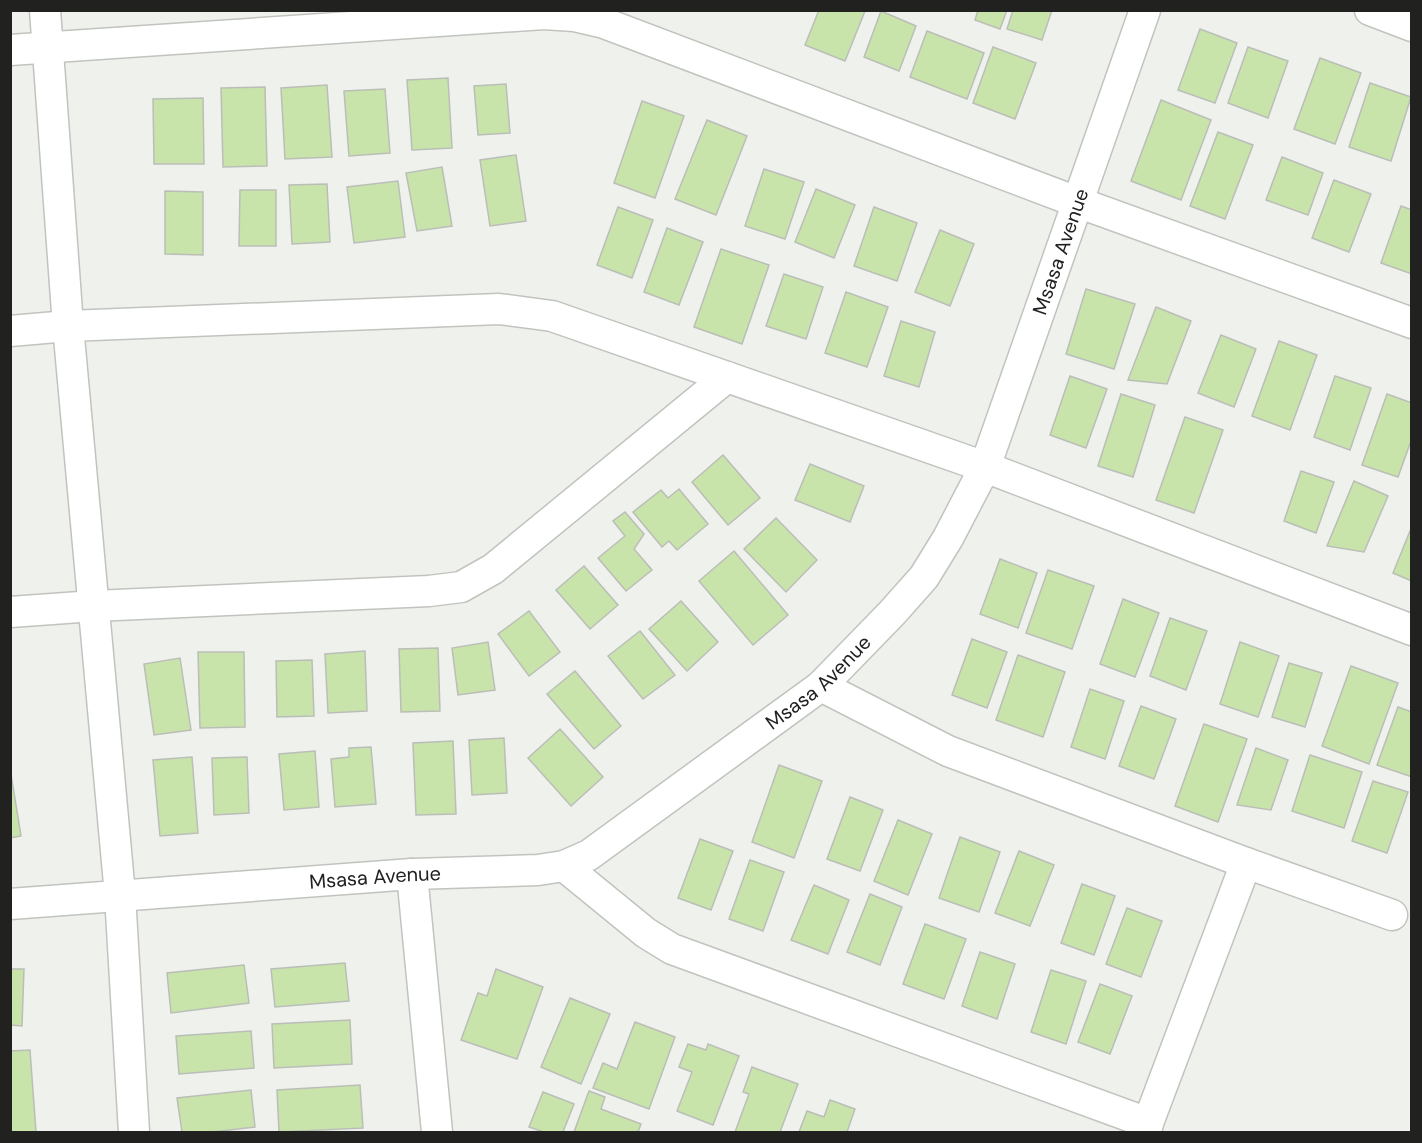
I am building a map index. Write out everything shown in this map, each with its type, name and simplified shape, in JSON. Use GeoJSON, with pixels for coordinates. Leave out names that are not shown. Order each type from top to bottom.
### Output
{"type":"FeatureCollection","features":[{"type":"Feature","properties":{"kind":"street"},"geometry":{"type":"LineString","coordinates":[[45,10],[68,326],[120,895],[135,1132]]}},
{"type":"Feature","properties":{"kind":"street","name":"Msasa Avenue"},"geometry":{"type":"LineString","coordinates":[[10,904],[412,874],[538,870],[564,866],[589,855],[821,686],[924,577],[948,538],[985,467],[1145,10]]}},
{"type":"Feature","properties":{"kind":"street"},"geometry":{"type":"LineString","coordinates":[[1371,10],[1412,26]]}},
{"type":"Feature","properties":{"kind":"street"},"geometry":{"type":"LineString","coordinates":[[10,50],[544,14],[574,16],[615,27],[1077,202],[1412,323]]}},
{"type":"Feature","properties":{"kind":"street"},"geometry":{"type":"LineString","coordinates":[[10,331],[68,326],[500,309],[552,316],[985,467],[1412,630]]}},
{"type":"Feature","properties":{"kind":"street"},"geometry":{"type":"LineString","coordinates":[[10,612],[429,591],[461,587],[493,569],[727,377]]}},
{"type":"Feature","properties":{"kind":"street"},"geometry":{"type":"LineString","coordinates":[[821,686],[948,751],[1246,863],[1392,915]]}},
{"type":"Feature","properties":{"kind":"street"},"geometry":{"type":"LineString","coordinates":[[564,866],[646,933],[672,949],[1147,1128],[1246,863]]}},
{"type":"Feature","properties":{"kind":"street"},"geometry":{"type":"LineString","coordinates":[[412,874],[437,1132]]}},
{"type":"Feature","properties":{"kind":"building"},"geometry":{"type":"Polygon","coordinates":[[[819,10],[865,11],[845,61],[805,45],[819,10]]]}},
{"type":"Feature","properties":{"kind":"building"},"geometry":{"type":"Polygon","coordinates":[[[978,10],[1007,10],[1000,29],[975,20],[978,10]]]}},
{"type":"Feature","properties":{"kind":"building"},"geometry":{"type":"Polygon","coordinates":[[[1013,10],[1052,10],[1042,40],[1007,29],[1013,10]]]}},
{"type":"Feature","properties":{"kind":"building"},"geometry":{"type":"Polygon","coordinates":[[[881,11],[916,26],[899,71],[864,57],[881,11]]]}},
{"type":"Feature","properties":{"kind":"building"},"geometry":{"type":"Polygon","coordinates":[[[1200,29],[1237,43],[1215,103],[1178,90],[1200,29]]]}},
{"type":"Feature","properties":{"kind":"building"},"geometry":{"type":"Polygon","coordinates":[[[927,31],[984,53],[967,99],[910,77],[927,31]]]}},
{"type":"Feature","properties":{"kind":"building"},"geometry":{"type":"Polygon","coordinates":[[[993,47],[1036,63],[1015,119],[973,103],[993,47]]]}},
{"type":"Feature","properties":{"kind":"building"},"geometry":{"type":"Polygon","coordinates":[[[1248,47],[1288,61],[1268,118],[1228,103],[1248,47]]]}},
{"type":"Feature","properties":{"kind":"building"},"geometry":{"type":"Polygon","coordinates":[[[1320,58],[1361,73],[1335,144],[1294,129],[1320,58]]]}},
{"type":"Feature","properties":{"kind":"building"},"geometry":{"type":"Polygon","coordinates":[[[448,78],[452,148],[412,150],[407,80],[448,78]]]}},
{"type":"Feature","properties":{"kind":"building"},"geometry":{"type":"Polygon","coordinates":[[[1370,83],[1411,97],[1391,161],[1349,147],[1370,83]]]}},
{"type":"Feature","properties":{"kind":"building"},"geometry":{"type":"Polygon","coordinates":[[[506,84],[510,133],[478,135],[474,86],[506,84]]]}},
{"type":"Feature","properties":{"kind":"building"},"geometry":{"type":"Polygon","coordinates":[[[327,85],[332,157],[285,159],[281,88],[327,85]]]}},
{"type":"Feature","properties":{"kind":"building"},"geometry":{"type":"Polygon","coordinates":[[[265,87],[267,166],[223,167],[221,88],[265,87]]]}},
{"type":"Feature","properties":{"kind":"building"},"geometry":{"type":"Polygon","coordinates":[[[385,89],[390,153],[349,156],[344,91],[385,89]]]}},
{"type":"Feature","properties":{"kind":"building"},"geometry":{"type":"Polygon","coordinates":[[[203,98],[204,164],[154,164],[153,99],[203,98]]]}},
{"type":"Feature","properties":{"kind":"building"},"geometry":{"type":"Polygon","coordinates":[[[1161,100],[1211,120],[1181,200],[1131,181],[1161,100]]]}},
{"type":"Feature","properties":{"kind":"building"},"geometry":{"type":"Polygon","coordinates":[[[642,101],[684,116],[655,198],[614,183],[642,101]]]}},
{"type":"Feature","properties":{"kind":"building"},"geometry":{"type":"Polygon","coordinates":[[[707,120],[747,136],[716,215],[675,199],[707,120]]]}},
{"type":"Feature","properties":{"kind":"building"},"geometry":{"type":"Polygon","coordinates":[[[1218,132],[1253,145],[1225,219],[1190,206],[1218,132]]]}},
{"type":"Feature","properties":{"kind":"building"},"geometry":{"type":"Polygon","coordinates":[[[516,155],[526,221],[490,226],[480,160],[516,155]]]}},
{"type":"Feature","properties":{"kind":"building"},"geometry":{"type":"Polygon","coordinates":[[[1282,157],[1323,173],[1308,215],[1266,200],[1282,157]]]}},
{"type":"Feature","properties":{"kind":"building"},"geometry":{"type":"Polygon","coordinates":[[[442,167],[452,226],[417,231],[406,173],[442,167]]]}},
{"type":"Feature","properties":{"kind":"building"},"geometry":{"type":"Polygon","coordinates":[[[764,169],[804,182],[785,239],[745,226],[764,169]]]}},
{"type":"Feature","properties":{"kind":"building"},"geometry":{"type":"Polygon","coordinates":[[[1334,180],[1371,194],[1349,252],[1312,238],[1334,180]]]}},
{"type":"Feature","properties":{"kind":"building"},"geometry":{"type":"Polygon","coordinates":[[[398,181],[405,237],[354,243],[347,187],[398,181]]]}},
{"type":"Feature","properties":{"kind":"building"},"geometry":{"type":"Polygon","coordinates":[[[327,184],[330,242],[292,244],[289,185],[327,184]]]}},
{"type":"Feature","properties":{"kind":"building"},"geometry":{"type":"Polygon","coordinates":[[[816,189],[855,205],[834,258],[795,242],[816,189]]]}},
{"type":"Feature","properties":{"kind":"building"},"geometry":{"type":"Polygon","coordinates":[[[240,190],[276,190],[276,246],[239,246],[240,190]]]}},
{"type":"Feature","properties":{"kind":"building"},"geometry":{"type":"Polygon","coordinates":[[[165,191],[203,192],[203,255],[165,254],[165,191]]]}},
{"type":"Feature","properties":{"kind":"building"},"geometry":{"type":"Polygon","coordinates":[[[1401,206],[1412,210],[1412,274],[1381,263],[1401,206]]]}},
{"type":"Feature","properties":{"kind":"building"},"geometry":{"type":"Polygon","coordinates":[[[618,207],[653,220],[632,278],[597,265],[618,207]]]}},
{"type":"Feature","properties":{"kind":"building"},"geometry":{"type":"Polygon","coordinates":[[[874,207],[917,223],[897,281],[854,266],[874,207]]]}},
{"type":"Feature","properties":{"kind":"building"},"geometry":{"type":"Polygon","coordinates":[[[667,228],[703,242],[679,305],[644,292],[667,228]]]}},
{"type":"Feature","properties":{"kind":"building"},"geometry":{"type":"Polygon","coordinates":[[[940,230],[974,244],[950,306],[915,292],[940,230]]]}},
{"type":"Feature","properties":{"kind":"building"},"geometry":{"type":"Polygon","coordinates":[[[721,249],[769,265],[742,344],[694,327],[721,249]]]}},
{"type":"Feature","properties":{"kind":"building"},"geometry":{"type":"Polygon","coordinates":[[[784,274],[823,287],[806,339],[766,326],[784,274]]]}},
{"type":"Feature","properties":{"kind":"building"},"geometry":{"type":"Polygon","coordinates":[[[1086,289],[1135,304],[1114,369],[1066,354],[1086,289]]]}},
{"type":"Feature","properties":{"kind":"building"},"geometry":{"type":"Polygon","coordinates":[[[846,292],[888,307],[867,367],[825,353],[846,292]]]}},
{"type":"Feature","properties":{"kind":"building"},"geometry":{"type":"Polygon","coordinates":[[[1156,307],[1191,321],[1167,384],[1128,380],[1156,307]]]}},
{"type":"Feature","properties":{"kind":"building"},"geometry":{"type":"Polygon","coordinates":[[[901,321],[935,332],[919,387],[884,376],[901,321]]]}},
{"type":"Feature","properties":{"kind":"building"},"geometry":{"type":"Polygon","coordinates":[[[1221,335],[1256,349],[1234,407],[1198,393],[1221,335]]]}},
{"type":"Feature","properties":{"kind":"building"},"geometry":{"type":"Polygon","coordinates":[[[1279,341],[1317,355],[1290,430],[1252,416],[1279,341]]]}},
{"type":"Feature","properties":{"kind":"building"},"geometry":{"type":"Polygon","coordinates":[[[1070,376],[1107,389],[1086,448],[1050,435],[1070,376]]]}},
{"type":"Feature","properties":{"kind":"building"},"geometry":{"type":"Polygon","coordinates":[[[1335,376],[1371,388],[1350,450],[1314,437],[1335,376]]]}},
{"type":"Feature","properties":{"kind":"building"},"geometry":{"type":"Polygon","coordinates":[[[1121,394],[1155,405],[1133,477],[1098,466],[1121,394]]]}},
{"type":"Feature","properties":{"kind":"building"},"geometry":{"type":"Polygon","coordinates":[[[1387,394],[1412,403],[1412,438],[1398,477],[1362,465],[1387,394]]]}},
{"type":"Feature","properties":{"kind":"building"},"geometry":{"type":"Polygon","coordinates":[[[1185,417],[1223,430],[1194,513],[1156,500],[1185,417]]]}},
{"type":"Feature","properties":{"kind":"building"},"geometry":{"type":"Polygon","coordinates":[[[723,455],[760,498],[728,525],[692,482],[723,455]]]}},
{"type":"Feature","properties":{"kind":"building"},"geometry":{"type":"Polygon","coordinates":[[[810,464],[864,486],[850,522],[795,500],[810,464]]]}},
{"type":"Feature","properties":{"kind":"building"},"geometry":{"type":"Polygon","coordinates":[[[1301,471],[1334,482],[1316,533],[1284,521],[1301,471]]]}},
{"type":"Feature","properties":{"kind":"building"},"geometry":{"type":"Polygon","coordinates":[[[1354,481],[1388,496],[1364,552],[1327,546],[1354,481]]]}},
{"type":"Feature","properties":{"kind":"building"},"geometry":{"type":"Polygon","coordinates":[[[679,489],[708,524],[677,550],[669,541],[662,547],[633,512],[661,490],[668,498],[679,489]]]}},
{"type":"Feature","properties":{"kind":"building"},"geometry":{"type":"Polygon","coordinates":[[[625,512],[644,534],[634,549],[652,570],[626,591],[598,558],[625,536],[613,521],[625,512]]]}},
{"type":"Feature","properties":{"kind":"building"},"geometry":{"type":"Polygon","coordinates":[[[776,518],[817,560],[786,592],[744,549],[776,518]]]}},
{"type":"Feature","properties":{"kind":"building"},"geometry":{"type":"Polygon","coordinates":[[[1412,526],[1412,581],[1393,573],[1412,526]]]}},
{"type":"Feature","properties":{"kind":"building"},"geometry":{"type":"Polygon","coordinates":[[[734,551],[788,615],[753,645],[699,581],[734,551]]]}},
{"type":"Feature","properties":{"kind":"building"},"geometry":{"type":"Polygon","coordinates":[[[1000,559],[1037,573],[1018,628],[980,614],[1000,559]]]}},
{"type":"Feature","properties":{"kind":"building"},"geometry":{"type":"Polygon","coordinates":[[[584,566],[618,605],[590,629],[556,590],[584,566]]]}},
{"type":"Feature","properties":{"kind":"building"},"geometry":{"type":"Polygon","coordinates":[[[1048,570],[1094,586],[1072,649],[1026,633],[1048,570]]]}},
{"type":"Feature","properties":{"kind":"building"},"geometry":{"type":"Polygon","coordinates":[[[1123,599],[1159,613],[1135,677],[1100,664],[1123,599]]]}},
{"type":"Feature","properties":{"kind":"building"},"geometry":{"type":"Polygon","coordinates":[[[681,601],[718,642],[687,671],[649,629],[681,601]]]}},
{"type":"Feature","properties":{"kind":"building"},"geometry":{"type":"Polygon","coordinates":[[[529,611],[560,652],[529,676],[498,634],[529,611]]]}},
{"type":"Feature","properties":{"kind":"building"},"geometry":{"type":"Polygon","coordinates":[[[1170,618],[1207,631],[1186,690],[1150,676],[1170,618]]]}},
{"type":"Feature","properties":{"kind":"building"},"geometry":{"type":"Polygon","coordinates":[[[640,631],[675,675],[643,699],[608,656],[640,631]]]}},
{"type":"Feature","properties":{"kind":"building"},"geometry":{"type":"Polygon","coordinates":[[[972,639],[1007,652],[987,708],[952,695],[972,639]]]}},
{"type":"Feature","properties":{"kind":"building"},"geometry":{"type":"Polygon","coordinates":[[[488,642],[495,690],[458,695],[452,648],[488,642]]]}},
{"type":"Feature","properties":{"kind":"building"},"geometry":{"type":"Polygon","coordinates":[[[1240,642],[1279,656],[1258,717],[1220,704],[1240,642]]]}},
{"type":"Feature","properties":{"kind":"building"},"geometry":{"type":"Polygon","coordinates":[[[438,648],[440,711],[401,712],[399,649],[438,648]]]}},
{"type":"Feature","properties":{"kind":"building"},"geometry":{"type":"Polygon","coordinates":[[[365,651],[367,711],[328,713],[325,654],[365,651]]]}},
{"type":"Feature","properties":{"kind":"building"},"geometry":{"type":"Polygon","coordinates":[[[198,652],[244,652],[245,727],[200,728],[198,652]]]}},
{"type":"Feature","properties":{"kind":"building"},"geometry":{"type":"Polygon","coordinates":[[[1018,655],[1065,672],[1043,737],[996,720],[1018,655]]]}},
{"type":"Feature","properties":{"kind":"building"},"geometry":{"type":"Polygon","coordinates":[[[180,658],[191,730],[154,735],[144,664],[180,658]]]}},
{"type":"Feature","properties":{"kind":"building"},"geometry":{"type":"Polygon","coordinates":[[[312,660],[314,716],[277,717],[276,661],[312,660]]]}},
{"type":"Feature","properties":{"kind":"building"},"geometry":{"type":"Polygon","coordinates":[[[1289,663],[1322,673],[1305,727],[1272,717],[1289,663]]]}},
{"type":"Feature","properties":{"kind":"building"},"geometry":{"type":"Polygon","coordinates":[[[1351,666],[1398,683],[1369,764],[1322,746],[1351,666]]]}},
{"type":"Feature","properties":{"kind":"building"},"geometry":{"type":"Polygon","coordinates":[[[575,671],[621,726],[594,749],[547,694],[575,671]]]}},
{"type":"Feature","properties":{"kind":"building"},"geometry":{"type":"Polygon","coordinates":[[[1090,689],[1124,701],[1105,759],[1071,747],[1090,689]]]}},
{"type":"Feature","properties":{"kind":"building"},"geometry":{"type":"Polygon","coordinates":[[[1141,706],[1176,719],[1154,779],[1119,766],[1141,706]]]}},
{"type":"Feature","properties":{"kind":"building"},"geometry":{"type":"Polygon","coordinates":[[[1398,707],[1412,712],[1412,777],[1377,765],[1398,707]]]}},
{"type":"Feature","properties":{"kind":"building"},"geometry":{"type":"Polygon","coordinates":[[[1204,724],[1247,739],[1218,822],[1175,806],[1204,724]]]}},
{"type":"Feature","properties":{"kind":"building"},"geometry":{"type":"Polygon","coordinates":[[[560,729],[603,777],[571,806],[528,758],[560,729]]]}},
{"type":"Feature","properties":{"kind":"building"},"geometry":{"type":"Polygon","coordinates":[[[504,738],[507,793],[472,795],[469,740],[504,738]]]}},
{"type":"Feature","properties":{"kind":"building"},"geometry":{"type":"Polygon","coordinates":[[[453,741],[456,814],[416,815],[413,743],[453,741]]]}},
{"type":"Feature","properties":{"kind":"building"},"geometry":{"type":"Polygon","coordinates":[[[371,747],[376,804],[335,807],[331,759],[349,757],[349,748],[371,747]]]}},
{"type":"Feature","properties":{"kind":"building"},"geometry":{"type":"Polygon","coordinates":[[[1256,748],[1288,760],[1271,810],[1237,805],[1256,748]]]}},
{"type":"Feature","properties":{"kind":"building"},"geometry":{"type":"Polygon","coordinates":[[[315,751],[319,807],[284,810],[279,754],[315,751]]]}},
{"type":"Feature","properties":{"kind":"building"},"geometry":{"type":"Polygon","coordinates":[[[1310,755],[1362,772],[1344,828],[1292,811],[1310,755]]]}},
{"type":"Feature","properties":{"kind":"building"},"geometry":{"type":"Polygon","coordinates":[[[192,757],[198,833],[160,836],[153,760],[192,757]]]}},
{"type":"Feature","properties":{"kind":"building"},"geometry":{"type":"Polygon","coordinates":[[[247,757],[249,813],[214,815],[212,758],[247,757]]]}},
{"type":"Feature","properties":{"kind":"building"},"geometry":{"type":"Polygon","coordinates":[[[779,765],[822,781],[794,858],[752,842],[779,765]]]}},
{"type":"Feature","properties":{"kind":"building"},"geometry":{"type":"Polygon","coordinates":[[[10,768],[21,836],[10,838],[10,768]]]}},
{"type":"Feature","properties":{"kind":"building"},"geometry":{"type":"Polygon","coordinates":[[[1373,781],[1408,792],[1387,853],[1352,841],[1373,781]]]}},
{"type":"Feature","properties":{"kind":"building"},"geometry":{"type":"Polygon","coordinates":[[[850,797],[883,810],[860,871],[827,859],[850,797]]]}},
{"type":"Feature","properties":{"kind":"building"},"geometry":{"type":"Polygon","coordinates":[[[898,820],[932,834],[908,895],[874,881],[898,820]]]}},
{"type":"Feature","properties":{"kind":"building"},"geometry":{"type":"Polygon","coordinates":[[[960,837],[1000,852],[979,912],[939,898],[960,837]]]}},
{"type":"Feature","properties":{"kind":"building"},"geometry":{"type":"Polygon","coordinates":[[[700,839],[733,851],[711,910],[678,898],[700,839]]]}},
{"type":"Feature","properties":{"kind":"building"},"geometry":{"type":"Polygon","coordinates":[[[1019,851],[1054,865],[1030,926],[995,913],[1019,851]]]}},
{"type":"Feature","properties":{"kind":"building"},"geometry":{"type":"Polygon","coordinates":[[[750,860],[784,872],[763,931],[729,919],[750,860]]]}},
{"type":"Feature","properties":{"kind":"building"},"geometry":{"type":"Polygon","coordinates":[[[1082,884],[1115,896],[1094,955],[1061,943],[1082,884]]]}},
{"type":"Feature","properties":{"kind":"building"},"geometry":{"type":"Polygon","coordinates":[[[814,885],[849,900],[828,954],[791,940],[814,885]]]}},
{"type":"Feature","properties":{"kind":"building"},"geometry":{"type":"Polygon","coordinates":[[[870,894],[902,907],[880,965],[847,952],[870,894]]]}},
{"type":"Feature","properties":{"kind":"building"},"geometry":{"type":"Polygon","coordinates":[[[1127,908],[1162,921],[1141,977],[1106,964],[1127,908]]]}},
{"type":"Feature","properties":{"kind":"building"},"geometry":{"type":"Polygon","coordinates":[[[925,924],[966,939],[944,999],[903,984],[925,924]]]}},
{"type":"Feature","properties":{"kind":"building"},"geometry":{"type":"Polygon","coordinates":[[[980,952],[1015,964],[997,1019],[962,1006],[980,952]]]}},
{"type":"Feature","properties":{"kind":"building"},"geometry":{"type":"Polygon","coordinates":[[[345,963],[349,1001],[275,1007],[271,969],[345,963]]]}},
{"type":"Feature","properties":{"kind":"building"},"geometry":{"type":"Polygon","coordinates":[[[244,965],[249,1003],[171,1013],[167,973],[244,965]]]}},
{"type":"Feature","properties":{"kind":"building"},"geometry":{"type":"Polygon","coordinates":[[[10,969],[24,969],[22,1026],[10,1025],[10,969]]]}},
{"type":"Feature","properties":{"kind":"building"},"geometry":{"type":"Polygon","coordinates":[[[496,969],[543,987],[517,1059],[461,1040],[478,993],[487,996],[496,969]]]}},
{"type":"Feature","properties":{"kind":"building"},"geometry":{"type":"Polygon","coordinates":[[[1051,970],[1086,981],[1066,1044],[1031,1032],[1051,970]]]}},
{"type":"Feature","properties":{"kind":"building"},"geometry":{"type":"Polygon","coordinates":[[[1100,984],[1132,996],[1110,1054],[1078,1042],[1100,984]]]}},
{"type":"Feature","properties":{"kind":"building"},"geometry":{"type":"Polygon","coordinates":[[[570,998],[610,1014],[581,1084],[541,1067],[570,998]]]}},
{"type":"Feature","properties":{"kind":"building"},"geometry":{"type":"Polygon","coordinates":[[[350,1020],[352,1064],[274,1068],[272,1024],[350,1020]]]}},
{"type":"Feature","properties":{"kind":"building"},"geometry":{"type":"Polygon","coordinates":[[[635,1022],[675,1037],[649,1109],[593,1088],[603,1063],[617,1069],[635,1022]]]}},
{"type":"Feature","properties":{"kind":"building"},"geometry":{"type":"Polygon","coordinates":[[[251,1031],[254,1068],[179,1074],[176,1036],[251,1031]]]}},
{"type":"Feature","properties":{"kind":"building"},"geometry":{"type":"Polygon","coordinates":[[[688,1044],[706,1050],[708,1044],[739,1056],[713,1125],[677,1111],[692,1072],[679,1067],[688,1044]]]}},
{"type":"Feature","properties":{"kind":"building"},"geometry":{"type":"Polygon","coordinates":[[[30,1050],[36,1132],[10,1132],[10,1051],[30,1050]]]}},
{"type":"Feature","properties":{"kind":"building"},"geometry":{"type":"Polygon","coordinates":[[[752,1067],[798,1084],[780,1132],[735,1132],[749,1094],[743,1092],[752,1067]]]}},
{"type":"Feature","properties":{"kind":"building"},"geometry":{"type":"Polygon","coordinates":[[[360,1085],[363,1128],[279,1132],[277,1090],[360,1085]]]}},
{"type":"Feature","properties":{"kind":"building"},"geometry":{"type":"Polygon","coordinates":[[[251,1090],[255,1127],[212,1132],[182,1132],[177,1098],[251,1090]]]}},
{"type":"Feature","properties":{"kind":"building"},"geometry":{"type":"Polygon","coordinates":[[[589,1091],[605,1097],[601,1109],[641,1124],[638,1132],[574,1132],[589,1091]]]}},
{"type":"Feature","properties":{"kind":"building"},"geometry":{"type":"Polygon","coordinates":[[[543,1092],[574,1104],[563,1132],[544,1132],[529,1127],[543,1092]]]}},
{"type":"Feature","properties":{"kind":"building"},"geometry":{"type":"Polygon","coordinates":[[[830,1100],[855,1109],[847,1132],[799,1132],[807,1111],[824,1117],[830,1100]]]}}]}
